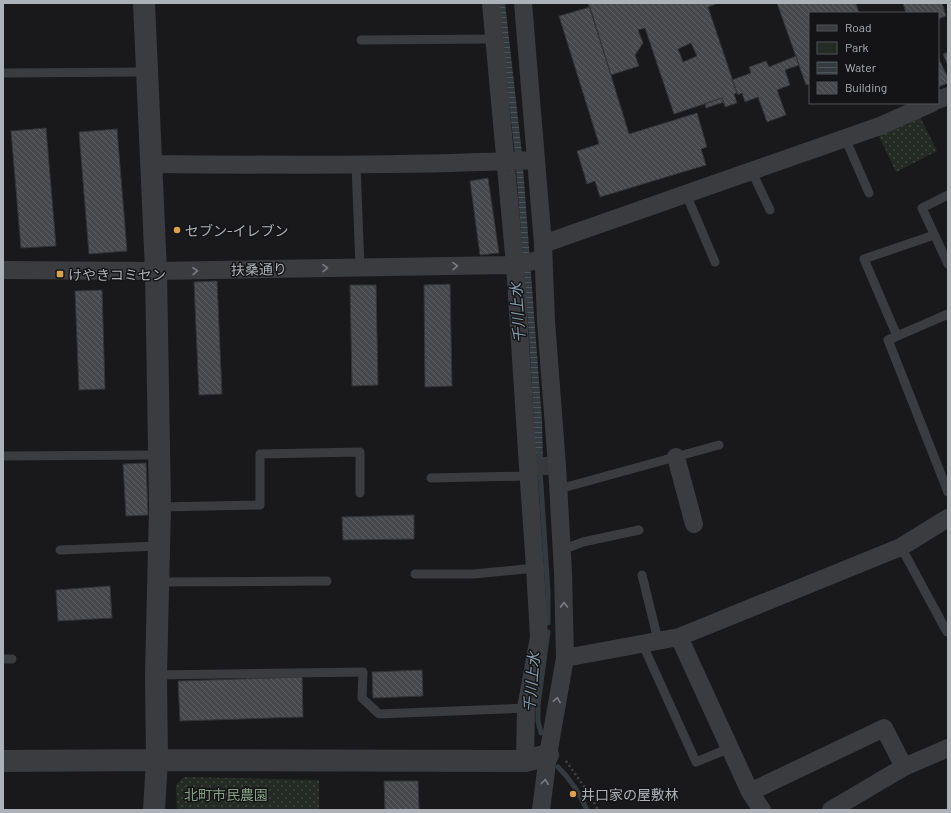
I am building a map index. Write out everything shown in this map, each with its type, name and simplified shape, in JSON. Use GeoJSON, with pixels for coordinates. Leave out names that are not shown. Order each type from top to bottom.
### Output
{"type":"FeatureCollection","features":[{"type":"Feature","properties":{"kind":"street"},"geometry":{"type":"LineString","coordinates":[[144,3],[156,271],[160,507],[154,810]]}},
{"type":"Feature","properties":{"kind":"street"},"geometry":{"type":"LineString","coordinates":[[491,3],[506,161],[532,259],[546,321],[535,568],[538,637],[526,708],[526,761]]}},
{"type":"Feature","properties":{"kind":"street"},"geometry":{"type":"LineString","coordinates":[[523,3],[533,160],[532,259],[539,468],[558,489],[564,572],[565,658],[549,747],[541,810]]}},
{"type":"Feature","properties":{"kind":"street","name":"扶桑通り"},"geometry":{"type":"LineString","coordinates":[[3,270],[156,271],[360,267],[532,259],[686,194],[880,126],[930,104]]}},
{"type":"Feature","properties":{"kind":"street"},"geometry":{"type":"LineString","coordinates":[[151,164],[356,165],[533,160]]}},
{"type":"Feature","properties":{"kind":"street"},"geometry":{"type":"LineString","coordinates":[[676,456],[694,524]]}},
{"type":"Feature","properties":{"kind":"street"},"geometry":{"type":"LineString","coordinates":[[565,658],[678,637],[901,547],[948,518]]}},
{"type":"Feature","properties":{"kind":"street"},"geometry":{"type":"LineString","coordinates":[[538,630],[564,629]]}},
{"type":"Feature","properties":{"kind":"street"},"geometry":{"type":"LineString","coordinates":[[678,637],[750,792],[762,810]]}},
{"type":"Feature","properties":{"kind":"street"},"geometry":{"type":"LineString","coordinates":[[750,792],[884,728],[904,767]]}},
{"type":"Feature","properties":{"kind":"street"},"geometry":{"type":"LineString","coordinates":[[3,761],[526,761],[549,747]]}},
{"type":"Feature","properties":{"kind":"street"},"geometry":{"type":"LineString","coordinates":[[831,810],[904,767],[948,748]]}},
{"type":"Feature","properties":{"kind":"lane"},"geometry":{"type":"LineString","coordinates":[[361,40],[494,39]]}},
{"type":"Feature","properties":{"kind":"lane"},"geometry":{"type":"LineString","coordinates":[[3,73],[147,72]]}},
{"type":"Feature","properties":{"kind":"lane"},"geometry":{"type":"LineString","coordinates":[[845,138],[870,193]]}},
{"type":"Feature","properties":{"kind":"lane"},"geometry":{"type":"LineString","coordinates":[[356,165],[360,267]]}},
{"type":"Feature","properties":{"kind":"lane"},"geometry":{"type":"LineString","coordinates":[[752,172],[770,210]]}},
{"type":"Feature","properties":{"kind":"lane"},"geometry":{"type":"LineString","coordinates":[[686,194],[715,262]]}},
{"type":"Feature","properties":{"kind":"lane"},"geometry":{"type":"LineString","coordinates":[[948,195],[922,208],[948,264]]}},
{"type":"Feature","properties":{"kind":"lane"},"geometry":{"type":"LineString","coordinates":[[897,336],[864,259],[934,235]]}},
{"type":"Feature","properties":{"kind":"lane"},"geometry":{"type":"LineString","coordinates":[[948,314],[888,340],[948,492]]}},
{"type":"Feature","properties":{"kind":"lane"},"geometry":{"type":"LineString","coordinates":[[558,489],[719,444]]}},
{"type":"Feature","properties":{"kind":"lane"},"geometry":{"type":"LineString","coordinates":[[160,507],[260,506],[260,454],[360,452],[360,493]]}},
{"type":"Feature","properties":{"kind":"lane"},"geometry":{"type":"LineString","coordinates":[[3,456],[158,455]]}},
{"type":"Feature","properties":{"kind":"lane"},"geometry":{"type":"LineString","coordinates":[[431,478],[539,468]]}},
{"type":"Feature","properties":{"kind":"lane"},"geometry":{"type":"LineString","coordinates":[[562,550],[583,542],[639,530]]}},
{"type":"Feature","properties":{"kind":"lane"},"geometry":{"type":"LineString","coordinates":[[60,550],[159,546]]}},
{"type":"Feature","properties":{"kind":"lane"},"geometry":{"type":"LineString","coordinates":[[901,547],[947,632]]}},
{"type":"Feature","properties":{"kind":"lane"},"geometry":{"type":"LineString","coordinates":[[415,574],[474,574],[535,568]]}},
{"type":"Feature","properties":{"kind":"lane"},"geometry":{"type":"LineString","coordinates":[[642,575],[650,642],[696,762],[730,748]]}},
{"type":"Feature","properties":{"kind":"lane"},"geometry":{"type":"LineString","coordinates":[[158,582],[327,581]]}},
{"type":"Feature","properties":{"kind":"lane"},"geometry":{"type":"LineString","coordinates":[[156,675],[363,672],[362,698],[378,714],[526,708]]}},
{"type":"Feature","properties":{"kind":"path"},"geometry":{"type":"LineString","coordinates":[[549,747],[588,792],[598,810]]}},
{"type":"Feature","properties":{"kind":"green space"},"geometry":{"type":"Polygon","coordinates":[[[919,115],[937,151],[896,172],[878,134],[919,115]]]}},
{"type":"Feature","properties":{"kind":"green space","name":"北町市民農園"},"geometry":{"type":"Polygon","coordinates":[[[184,777],[319,780],[319,810],[177,810],[176,785],[184,777]]]}},
{"type":"Feature","properties":{"kind":"water"},"geometry":{"type":"Polygon","coordinates":[[[498,3],[505,3],[522,154],[542,421],[543,461],[536,461],[529,335],[515,156],[498,3]]]}},
{"type":"Feature","properties":{"kind":"building"},"geometry":{"type":"Polygon","coordinates":[[[588,3],[718,3],[708,7],[737,93],[734,94],[737,103],[725,107],[722,98],[674,114],[645,28],[638,30],[643,43],[635,55],[639,66],[611,75],[588,3]],[[691,43],[678,49],[683,62],[697,56],[691,43]]]}},
{"type":"Feature","properties":{"kind":"building"},"geometry":{"type":"Polygon","coordinates":[[[777,3],[856,3],[859,12],[809,12],[809,84],[806,85],[777,3]]]}},
{"type":"Feature","properties":{"kind":"building"},"geometry":{"type":"Polygon","coordinates":[[[903,3],[942,3],[946,16],[939,19],[939,12],[906,12],[903,3]]]}},
{"type":"Feature","properties":{"kind":"building"},"geometry":{"type":"Polygon","coordinates":[[[590,7],[629,134],[697,113],[707,147],[701,149],[706,165],[600,197],[595,181],[587,184],[577,151],[599,144],[559,16],[590,7]]]}},
{"type":"Feature","properties":{"kind":"building"},"geometry":{"type":"Polygon","coordinates":[[[948,52],[948,66],[943,54],[948,52]]]}},
{"type":"Feature","properties":{"kind":"building"},"geometry":{"type":"Polygon","coordinates":[[[796,56],[799,65],[785,70],[790,85],[777,90],[786,115],[767,122],[758,97],[745,102],[742,93],[738,95],[732,80],[751,73],[749,67],[766,61],[769,67],[796,56]]]}},
{"type":"Feature","properties":{"kind":"building"},"geometry":{"type":"Polygon","coordinates":[[[939,59],[948,78],[948,83],[939,87],[939,59]]]}},
{"type":"Feature","properties":{"kind":"building"},"geometry":{"type":"Polygon","coordinates":[[[722,98],[724,102],[706,108],[705,104],[722,98]]]}},
{"type":"Feature","properties":{"kind":"building"},"geometry":{"type":"Polygon","coordinates":[[[46,128],[56,246],[21,248],[11,131],[46,128]]]}},
{"type":"Feature","properties":{"kind":"building"},"geometry":{"type":"Polygon","coordinates":[[[117,129],[127,251],[89,254],[79,132],[117,129]]]}},
{"type":"Feature","properties":{"kind":"building"},"geometry":{"type":"Polygon","coordinates":[[[488,178],[499,253],[480,255],[470,181],[488,178]]]}},
{"type":"Feature","properties":{"kind":"building"},"geometry":{"type":"Polygon","coordinates":[[[217,281],[222,394],[199,395],[194,282],[217,281]]]}},
{"type":"Feature","properties":{"kind":"building"},"geometry":{"type":"Polygon","coordinates":[[[450,284],[452,386],[425,387],[424,285],[450,284]]]}},
{"type":"Feature","properties":{"kind":"building"},"geometry":{"type":"Polygon","coordinates":[[[350,285],[376,285],[378,385],[352,386],[350,285]]]}},
{"type":"Feature","properties":{"kind":"building"},"geometry":{"type":"Polygon","coordinates":[[[102,290],[105,389],[79,390],[75,291],[102,290]]]}},
{"type":"Feature","properties":{"kind":"building"},"geometry":{"type":"Polygon","coordinates":[[[146,463],[148,515],[126,516],[123,464],[146,463]]]}},
{"type":"Feature","properties":{"kind":"building"},"geometry":{"type":"Polygon","coordinates":[[[414,515],[414,539],[343,540],[342,517],[414,515]]]}},
{"type":"Feature","properties":{"kind":"building"},"geometry":{"type":"Polygon","coordinates":[[[110,586],[112,618],[58,621],[56,590],[110,586]]]}},
{"type":"Feature","properties":{"kind":"building"},"geometry":{"type":"Polygon","coordinates":[[[422,670],[423,696],[373,698],[372,672],[422,670]]]}},
{"type":"Feature","properties":{"kind":"building"},"geometry":{"type":"Polygon","coordinates":[[[302,677],[303,717],[180,721],[178,681],[302,677]]]}},
{"type":"Feature","properties":{"kind":"building"},"geometry":{"type":"Polygon","coordinates":[[[384,781],[418,781],[419,810],[385,810],[384,781]]]}},
{"type":"Feature","properties":{"kind":"waterway","name":"千川上水"},"geometry":{"type":"LineString","coordinates":[[539,454],[548,592],[548,623]]}},
{"type":"Feature","properties":{"kind":"waterway","name":"千川上水"},"geometry":{"type":"LineString","coordinates":[[541,733],[538,721],[538,705],[548,632]]}},
{"type":"Feature","properties":{"kind":"waterway","name":"千川上水"},"geometry":{"type":"LineString","coordinates":[[558,767],[575,787],[587,810]]}},
{"type":"Feature","properties":{"kind":"tunnel"},"geometry":{"type":"LineString","coordinates":[[533,466],[549,466]]}},
{"type":"Feature","properties":{"kind":"place","name":"セブン-イレブン"},"geometry":{"type":"Point","coordinates":[177,230]}},
{"type":"Feature","properties":{"kind":"place","name":"けやきコミセン"},"geometry":{"type":"Point","coordinates":[60,274]}},
{"type":"Feature","properties":{"kind":"place","name":"井口家の屋敷林"},"geometry":{"type":"Point","coordinates":[573,794]}}]}
